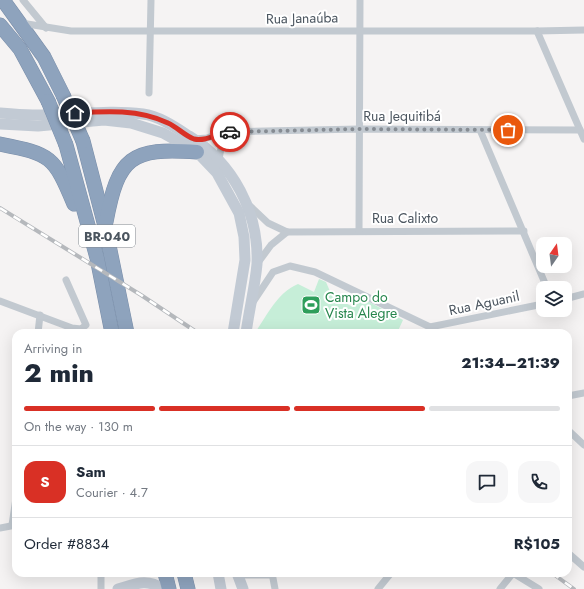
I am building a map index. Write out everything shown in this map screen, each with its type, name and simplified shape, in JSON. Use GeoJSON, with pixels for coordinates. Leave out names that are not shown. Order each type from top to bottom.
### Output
{"type":"FeatureCollection","features":[{"type":"Feature","properties":{"kind":"highway","name":"BR-040"},"geometry":{"type":"LineString","coordinates":[[3,0],[44,57],[63,95],[83,141],[105,226],[126,329]]}},
{"type":"Feature","properties":{"kind":"highway","name":"BR-040"},"geometry":{"type":"LineString","coordinates":[[0,25],[20,49],[48,101],[66,145],[97,258],[111,329]]}},
{"type":"Feature","properties":{"kind":"highway"},"geometry":{"type":"LineString","coordinates":[[0,33],[20,49]]}},
{"type":"Feature","properties":{"kind":"highway"},"geometry":{"type":"LineString","coordinates":[[0,144],[32,150],[51,160],[62,175],[97,258]]}},
{"type":"Feature","properties":{"kind":"highway"},"geometry":{"type":"LineString","coordinates":[[105,226],[114,187],[120,174],[131,161],[146,153],[195,145]]}},
{"type":"Feature","properties":{"kind":"highway"},"geometry":{"type":"LineString","coordinates":[[166,577],[169,589]]}},
{"type":"Feature","properties":{"kind":"highway"},"geometry":{"type":"LineString","coordinates":[[185,577],[188,589]]}},
{"type":"Feature","properties":{"kind":"main road"},"geometry":{"type":"LineString","coordinates":[[0,113],[34,116],[102,111],[144,114],[168,123],[195,145],[219,159],[234,179],[248,204],[253,223],[256,264],[247,329]]}},
{"type":"Feature","properties":{"kind":"main road"},"geometry":{"type":"LineString","coordinates":[[0,124],[38,126],[104,120],[131,123],[195,145],[217,173],[239,213],[244,237],[245,260],[234,329]]}},
{"type":"Feature","properties":{"kind":"main road"},"geometry":{"type":"LineString","coordinates":[[219,577],[221,589]]}},
{"type":"Feature","properties":{"kind":"main road"},"geometry":{"type":"LineString","coordinates":[[239,577],[243,589]]}},
{"type":"Feature","properties":{"kind":"main road"},"geometry":{"type":"LineString","coordinates":[[118,589],[144,581],[163,589]]}},
{"type":"Feature","properties":{"kind":"street"},"geometry":{"type":"LineString","coordinates":[[22,0],[46,28]]}},
{"type":"Feature","properties":{"kind":"street"},"geometry":{"type":"LineString","coordinates":[[149,93],[151,0]]}},
{"type":"Feature","properties":{"kind":"street"},"geometry":{"type":"LineString","coordinates":[[359,231],[360,0]]}},
{"type":"Feature","properties":{"kind":"street","name":"Rua Janaúba"},"geometry":{"type":"LineString","coordinates":[[21,23],[71,31],[150,30],[238,32],[360,30],[537,32],[584,30]]}},
{"type":"Feature","properties":{"kind":"street"},"geometry":{"type":"LineString","coordinates":[[537,32],[584,139]]}},
{"type":"Feature","properties":{"kind":"street","name":"Rua Jequitibá"},"geometry":{"type":"LineString","coordinates":[[195,145],[207,138],[224,132],[360,129],[580,130]]}},
{"type":"Feature","properties":{"kind":"street"},"geometry":{"type":"LineString","coordinates":[[480,130],[544,281]]}},
{"type":"Feature","properties":{"kind":"street"},"geometry":{"type":"LineString","coordinates":[[219,159],[224,132]]}},
{"type":"Feature","properties":{"kind":"street","name":"Rua Calixto"},"geometry":{"type":"LineString","coordinates":[[248,204],[268,223],[287,232],[524,231]]}},
{"type":"Feature","properties":{"kind":"street"},"geometry":{"type":"LineString","coordinates":[[256,264],[271,245],[287,232]]}},
{"type":"Feature","properties":{"kind":"street"},"geometry":{"type":"LineString","coordinates":[[250,307],[273,272],[290,266],[315,272],[433,329]]}},
{"type":"Feature","properties":{"kind":"street"},"geometry":{"type":"LineString","coordinates":[[66,280],[86,325],[82,329]]}},
{"type":"Feature","properties":{"kind":"street"},"geometry":{"type":"LineString","coordinates":[[572,297],[584,294]]}},
{"type":"Feature","properties":{"kind":"street"},"geometry":{"type":"LineString","coordinates":[[0,301],[76,329]]}},
{"type":"Feature","properties":{"kind":"street","name":"Rua Aguanil"},"geometry":{"type":"LineString","coordinates":[[430,327],[536,305]]}},
{"type":"Feature","properties":{"kind":"street"},"geometry":{"type":"LineString","coordinates":[[38,329],[40,315]]}},
{"type":"Feature","properties":{"kind":"street"},"geometry":{"type":"LineString","coordinates":[[572,395],[584,393]]}},
{"type":"Feature","properties":{"kind":"street"},"geometry":{"type":"LineString","coordinates":[[572,434],[584,445]]}},
{"type":"Feature","properties":{"kind":"street"},"geometry":{"type":"LineString","coordinates":[[0,528],[12,525]]}},
{"type":"Feature","properties":{"kind":"street"},"geometry":{"type":"LineString","coordinates":[[572,556],[584,567]]}},
{"type":"Feature","properties":{"kind":"street"},"geometry":{"type":"LineString","coordinates":[[101,577],[101,589]]}},
{"type":"Feature","properties":{"kind":"street"},"geometry":{"type":"LineString","coordinates":[[273,577],[275,589]]}},
{"type":"Feature","properties":{"kind":"street"},"geometry":{"type":"LineString","coordinates":[[378,589],[388,577]]}},
{"type":"Feature","properties":{"kind":"street"},"geometry":{"type":"LineString","coordinates":[[500,589],[510,577]]}},
{"type":"Feature","properties":{"kind":"street"},"geometry":{"type":"LineString","coordinates":[[520,577],[539,589]]}},
{"type":"Feature","properties":{"kind":"green space","name":"Campo do Vista Alegre"},"geometry":{"type":"Polygon","coordinates":[[[319,279],[326,282],[332,296],[353,307],[358,296],[403,320],[399,329],[258,329],[279,298],[291,288],[298,284],[314,292],[319,279]]]}},
{"type":"Feature","properties":{"kind":"railway"},"geometry":{"type":"LineString","coordinates":[[0,208],[141,295],[192,329]]}},
{"type":"Feature","properties":{"kind":"railway"},"geometry":{"type":"LineString","coordinates":[[558,577],[574,589]]}},
{"type":"Feature","properties":{"kind":"way so far"},"geometry":{"type":"LineString","coordinates":[[230,132],[360,129],[508,130]]}},
{"type":"Feature","properties":{"kind":"place","name":"Campo do Vista Alegre"},"geometry":{"type":"Point","coordinates":[311,305]}},
{"type":"Feature","properties":{"kind":"route"},"geometry":{"type":"LineString","coordinates":[[75,113],[102,111],[144,114],[168,123],[194,139],[207,138],[224,132],[230,132]]}}]}
